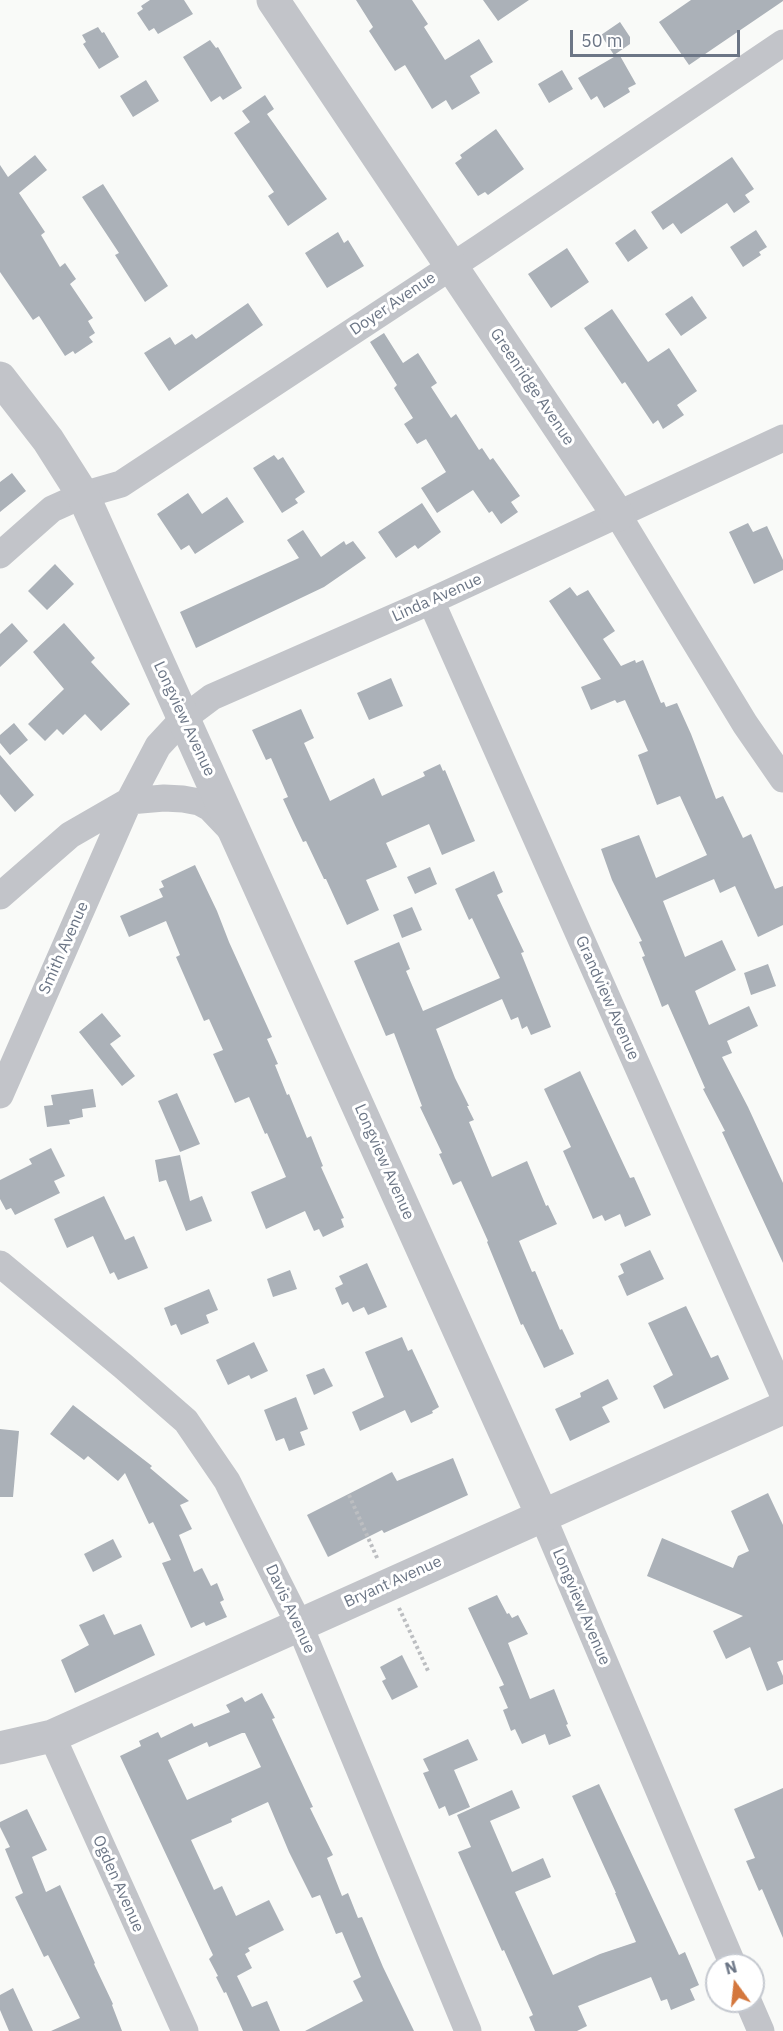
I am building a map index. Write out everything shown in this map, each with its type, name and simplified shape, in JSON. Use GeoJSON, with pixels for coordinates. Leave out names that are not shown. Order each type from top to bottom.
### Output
{"type":"FeatureCollection","features":[{"type":"Feature","properties":{"kind":"street","name":"Greenridge Avenue"},"geometry":{"type":"LineString","coordinates":[[273,0],[618,515],[745,724],[783,779]]}},
{"type":"Feature","properties":{"kind":"street","name":"Doyer Avenue"},"geometry":{"type":"LineString","coordinates":[[0,555],[52,509],[83,495],[121,484],[783,43]]}},
{"type":"Feature","properties":{"kind":"street","name":"Longview Avenue"},"geometry":{"type":"LineString","coordinates":[[0,378],[48,440],[83,495],[542,1515],[728,1953]]}},
{"type":"Feature","properties":{"kind":"street","name":"Linda Avenue"},"geometry":{"type":"LineString","coordinates":[[129,801],[158,746],[184,718],[212,697],[431,601],[783,438]]}},
{"type":"Feature","properties":{"kind":"street","name":"Grandview Avenue"},"geometry":{"type":"LineString","coordinates":[[431,601],[783,1394]]}},
{"type":"Feature","properties":{"kind":"street"},"geometry":{"type":"LineString","coordinates":[[0,896],[70,835],[129,801],[164,798],[199,802],[210,808],[239,839]]}},
{"type":"Feature","properties":{"kind":"street","name":"Smith Avenue"},"geometry":{"type":"LineString","coordinates":[[0,1095],[129,801]]}},
{"type":"Feature","properties":{"kind":"street","name":"Davis Avenue"},"geometry":{"type":"LineString","coordinates":[[0,1264],[186,1421],[227,1481],[299,1624],[468,2031]]}},
{"type":"Feature","properties":{"kind":"street","name":"Bryant Avenue"},"geometry":{"type":"LineString","coordinates":[[0,1748],[52,1736],[783,1408]]}},
{"type":"Feature","properties":{"kind":"street","name":"Ogden Avenue"},"geometry":{"type":"LineString","coordinates":[[52,1736],[185,2031]]}},
{"type":"Feature","properties":{"kind":"street"},"geometry":{"type":"LineString","coordinates":[[753,2013],[761,2031]]}},
{"type":"Feature","properties":{"kind":"building"},"geometry":{"type":"Polygon","coordinates":[[[150,0],[184,0],[193,14],[158,34],[154,28],[149,31],[137,13],[143,9],[141,6],[150,0]]]}},
{"type":"Feature","properties":{"kind":"building"},"geometry":{"type":"Polygon","coordinates":[[[356,0],[412,0],[428,24],[424,27],[445,60],[479,39],[493,62],[470,76],[480,93],[452,110],[446,100],[432,109],[405,65],[395,71],[369,31],[373,27],[356,0]]]}},
{"type":"Feature","properties":{"kind":"building"},"geometry":{"type":"Polygon","coordinates":[[[483,0],[529,0],[498,21],[483,0]]]}},
{"type":"Feature","properties":{"kind":"building"},"geometry":{"type":"Polygon","coordinates":[[[691,0],[783,1],[689,65],[659,22],[691,0]]]}},
{"type":"Feature","properties":{"kind":"building"},"geometry":{"type":"Polygon","coordinates":[[[620,22],[630,37],[630,44],[614,55],[601,35],[620,22]]]}},
{"type":"Feature","properties":{"kind":"building"},"geometry":{"type":"Polygon","coordinates":[[[98,27],[102,33],[104,32],[119,57],[99,69],[83,44],[86,42],[82,35],[98,27]]]}},
{"type":"Feature","properties":{"kind":"building"},"geometry":{"type":"Polygon","coordinates":[[[210,40],[216,48],[218,47],[242,88],[223,100],[220,96],[211,102],[183,57],[210,40]]]}},
{"type":"Feature","properties":{"kind":"building"},"geometry":{"type":"Polygon","coordinates":[[[619,54],[636,84],[628,88],[630,92],[604,108],[597,96],[591,100],[578,78],[619,54]]]}},
{"type":"Feature","properties":{"kind":"building"},"geometry":{"type":"Polygon","coordinates":[[[562,70],[573,89],[549,103],[538,84],[562,70]]]}},
{"type":"Feature","properties":{"kind":"building"},"geometry":{"type":"Polygon","coordinates":[[[146,80],[159,101],[133,117],[120,96],[146,80]]]}},
{"type":"Feature","properties":{"kind":"building"},"geometry":{"type":"Polygon","coordinates":[[[265,95],[274,109],[267,114],[327,199],[288,226],[268,196],[274,192],[234,133],[250,122],[242,111],[265,95]]]}},
{"type":"Feature","properties":{"kind":"building"},"geometry":{"type":"Polygon","coordinates":[[[496,129],[524,169],[488,195],[485,192],[478,196],[455,163],[462,158],[460,155],[496,129]]]}},
{"type":"Feature","properties":{"kind":"building"},"geometry":{"type":"Polygon","coordinates":[[[35,155],[47,170],[19,193],[45,232],[41,235],[60,267],[65,263],[76,279],[70,284],[93,318],[88,321],[95,333],[89,337],[93,342],[75,354],[73,351],[65,356],[39,316],[33,320],[0,272],[0,165],[8,177],[35,155]]]}},
{"type":"Feature","properties":{"kind":"building"},"geometry":{"type":"Polygon","coordinates":[[[732,157],[754,189],[745,195],[750,202],[734,213],[727,203],[681,234],[673,223],[663,230],[651,212],[732,157]]]}},
{"type":"Feature","properties":{"kind":"building"},"geometry":{"type":"Polygon","coordinates":[[[103,184],[168,286],[145,302],[115,255],[119,253],[82,197],[103,184]]]}},
{"type":"Feature","properties":{"kind":"building"},"geometry":{"type":"Polygon","coordinates":[[[635,229],[648,248],[628,262],[615,243],[635,229]]]}},
{"type":"Feature","properties":{"kind":"building"},"geometry":{"type":"Polygon","coordinates":[[[756,230],[767,247],[759,252],[761,255],[743,267],[730,247],[756,230]]]}},
{"type":"Feature","properties":{"kind":"building"},"geometry":{"type":"Polygon","coordinates":[[[338,232],[344,243],[348,240],[364,266],[327,288],[305,253],[338,232]]]}},
{"type":"Feature","properties":{"kind":"building"},"geometry":{"type":"Polygon","coordinates":[[[567,248],[589,282],[551,308],[528,274],[567,248]]]}},
{"type":"Feature","properties":{"kind":"building"},"geometry":{"type":"Polygon","coordinates":[[[692,296],[707,318],[681,336],[665,314],[692,296]]]}},
{"type":"Feature","properties":{"kind":"building"},"geometry":{"type":"Polygon","coordinates":[[[248,303],[263,325],[169,391],[144,353],[170,337],[175,345],[192,334],[196,339],[248,303]]]}},
{"type":"Feature","properties":{"kind":"building"},"geometry":{"type":"Polygon","coordinates":[[[612,309],[648,362],[669,348],[697,391],[677,405],[684,415],[663,429],[658,420],[653,424],[625,382],[622,384],[584,328],[612,309]]]}},
{"type":"Feature","properties":{"kind":"building"},"geometry":{"type":"Polygon","coordinates":[[[384,333],[403,363],[418,353],[437,383],[431,387],[451,418],[456,414],[479,450],[482,448],[490,460],[493,458],[520,496],[511,502],[518,512],[501,524],[492,511],[489,513],[473,490],[437,513],[421,488],[446,472],[426,439],[417,444],[404,424],[413,418],[394,388],[397,385],[370,342],[384,333]]]}},
{"type":"Feature","properties":{"kind":"building"},"geometry":{"type":"Polygon","coordinates":[[[274,455],[278,460],[283,457],[305,492],[295,499],[298,503],[282,513],[253,468],[274,455]]]}},
{"type":"Feature","properties":{"kind":"building"},"geometry":{"type":"Polygon","coordinates":[[[12,473],[26,491],[0,512],[0,482],[12,473]]]}},
{"type":"Feature","properties":{"kind":"building"},"geometry":{"type":"Polygon","coordinates":[[[188,493],[202,514],[227,497],[244,522],[195,554],[189,545],[181,550],[157,514],[188,493]]]}},
{"type":"Feature","properties":{"kind":"building"},"geometry":{"type":"Polygon","coordinates":[[[422,503],[441,532],[418,549],[415,545],[396,558],[378,532],[422,503]]]}},
{"type":"Feature","properties":{"kind":"building"},"geometry":{"type":"Polygon","coordinates":[[[748,523],[753,532],[767,526],[783,560],[783,570],[754,584],[729,532],[748,523]]]}},
{"type":"Feature","properties":{"kind":"building"},"geometry":{"type":"Polygon","coordinates":[[[303,530],[321,557],[344,541],[346,545],[353,541],[366,558],[324,587],[196,648],[180,612],[299,558],[287,540],[303,530]]]}},
{"type":"Feature","properties":{"kind":"building"},"geometry":{"type":"Polygon","coordinates":[[[55,564],[74,584],[47,610],[28,591],[55,564]]]}},
{"type":"Feature","properties":{"kind":"building"},"geometry":{"type":"Polygon","coordinates":[[[570,587],[577,596],[588,590],[615,631],[603,639],[621,666],[635,660],[636,663],[643,660],[661,703],[664,702],[666,707],[677,703],[716,799],[723,796],[743,838],[751,834],[775,889],[783,886],[783,925],[758,937],[735,886],[720,893],[714,879],[663,901],[685,957],[722,940],[736,970],[695,991],[709,1025],[749,1006],[758,1026],[727,1041],[732,1053],[722,1057],[783,1183],[783,1263],[722,1132],[725,1131],[703,1089],[705,1088],[668,1004],[662,1007],[642,957],[645,956],[639,942],[642,941],[612,880],[601,849],[639,835],[656,878],[707,855],[680,796],[657,805],[638,755],[648,751],[625,700],[617,703],[615,700],[591,710],[581,687],[601,679],[549,601],[570,587]]]}},
{"type":"Feature","properties":{"kind":"building"},"geometry":{"type":"Polygon","coordinates":[[[12,623],[28,641],[0,667],[0,634],[12,623]]]}},
{"type":"Feature","properties":{"kind":"building"},"geometry":{"type":"Polygon","coordinates":[[[64,623],[95,658],[91,662],[130,704],[101,731],[85,714],[63,735],[57,729],[45,741],[28,724],[64,689],[33,652],[64,623]]]}},
{"type":"Feature","properties":{"kind":"building"},"geometry":{"type":"Polygon","coordinates":[[[391,678],[403,706],[369,720],[357,693],[391,678]]]}},
{"type":"Feature","properties":{"kind":"building"},"geometry":{"type":"Polygon","coordinates":[[[301,709],[314,738],[304,743],[330,801],[374,778],[382,796],[425,776],[423,772],[440,764],[443,771],[445,770],[475,841],[442,855],[429,824],[386,843],[397,867],[366,880],[379,910],[347,925],[326,879],[306,841],[303,842],[283,799],[288,797],[271,758],[266,760],[252,730],[301,709]]]}},
{"type":"Feature","properties":{"kind":"building"},"geometry":{"type":"Polygon","coordinates":[[[14,723],[28,740],[10,755],[0,743],[0,735],[14,723]]]}},
{"type":"Feature","properties":{"kind":"building"},"geometry":{"type":"Polygon","coordinates":[[[0,755],[34,795],[15,812],[0,794],[0,755]]]}},
{"type":"Feature","properties":{"kind":"building"},"geometry":{"type":"Polygon","coordinates":[[[195,865],[272,1037],[267,1039],[278,1064],[275,1065],[287,1095],[289,1094],[307,1138],[311,1136],[323,1166],[321,1167],[344,1218],[341,1219],[344,1227],[323,1237],[319,1229],[314,1231],[305,1211],[266,1229],[251,1192],[286,1177],[267,1133],[265,1134],[249,1097],[235,1103],[213,1054],[223,1050],[209,1019],[204,1021],[176,957],[180,955],[166,921],[129,937],[120,916],[163,897],[159,889],[164,887],[161,881],[195,865]]]}},
{"type":"Feature","properties":{"kind":"building"},"geometry":{"type":"Polygon","coordinates":[[[430,867],[437,884],[415,894],[407,877],[430,867]]]}},
{"type":"Feature","properties":{"kind":"building"},"geometry":{"type":"Polygon","coordinates":[[[494,871],[503,892],[497,895],[524,952],[521,953],[551,1027],[531,1035],[527,1026],[522,1029],[518,1017],[511,1020],[502,999],[436,1029],[455,1078],[469,1106],[467,1106],[474,1120],[469,1122],[492,1177],[527,1161],[546,1206],[548,1205],[557,1224],[519,1241],[532,1272],[535,1271],[560,1330],[562,1329],[574,1354],[544,1368],[523,1324],[521,1325],[488,1241],[461,1181],[453,1185],[439,1154],[442,1153],[420,1107],[422,1106],[394,1033],[386,1036],[354,961],[399,942],[410,969],[406,971],[423,1011],[500,978],[472,918],[469,920],[455,889],[494,871]]]}},
{"type":"Feature","properties":{"kind":"building"},"geometry":{"type":"Polygon","coordinates":[[[412,907],[422,930],[402,938],[393,915],[412,907]]]}},
{"type":"Feature","properties":{"kind":"building"},"geometry":{"type":"Polygon","coordinates":[[[768,964],[776,986],[751,995],[744,973],[768,964]]]}},
{"type":"Feature","properties":{"kind":"building"},"geometry":{"type":"Polygon","coordinates":[[[102,1013],[121,1036],[110,1044],[135,1076],[122,1086],[79,1032],[102,1013]]]}},
{"type":"Feature","properties":{"kind":"building"},"geometry":{"type":"Polygon","coordinates":[[[580,1071],[630,1178],[634,1177],[651,1215],[625,1227],[620,1214],[605,1221],[602,1215],[593,1219],[563,1151],[571,1147],[544,1089],[580,1071]]]}},
{"type":"Feature","properties":{"kind":"building"},"geometry":{"type":"Polygon","coordinates":[[[93,1089],[96,1107],[82,1109],[83,1117],[69,1120],[70,1124],[47,1127],[44,1106],[53,1105],[51,1095],[93,1089]]]}},
{"type":"Feature","properties":{"kind":"building"},"geometry":{"type":"Polygon","coordinates":[[[177,1093],[200,1144],[180,1152],[158,1101],[177,1093]]]}},
{"type":"Feature","properties":{"kind":"building"},"geometry":{"type":"Polygon","coordinates":[[[51,1148],[65,1176],[54,1181],[60,1193],[15,1215],[11,1208],[6,1210],[0,1199],[0,1180],[32,1164],[29,1159],[51,1148]]]}},
{"type":"Feature","properties":{"kind":"building"},"geometry":{"type":"Polygon","coordinates":[[[180,1155],[190,1201],[202,1196],[212,1221],[186,1231],[166,1180],[159,1182],[155,1160],[180,1155]]]}},
{"type":"Feature","properties":{"kind":"building"},"geometry":{"type":"Polygon","coordinates":[[[104,1196],[125,1240],[134,1236],[148,1268],[118,1280],[114,1272],[110,1274],[93,1236],[67,1248],[54,1219],[104,1196]]]}},
{"type":"Feature","properties":{"kind":"building"},"geometry":{"type":"Polygon","coordinates":[[[650,1250],[664,1279],[627,1296],[618,1276],[624,1273],[620,1264],[650,1250]]]}},
{"type":"Feature","properties":{"kind":"building"},"geometry":{"type":"Polygon","coordinates":[[[367,1263],[387,1307],[368,1315],[364,1307],[353,1312],[348,1302],[342,1305],[335,1288],[343,1284],[339,1276],[367,1263]]]}},
{"type":"Feature","properties":{"kind":"building"},"geometry":{"type":"Polygon","coordinates":[[[290,1270],[297,1289],[273,1297],[267,1279],[290,1270]]]}},
{"type":"Feature","properties":{"kind":"building"},"geometry":{"type":"Polygon","coordinates":[[[209,1289],[218,1310],[206,1315],[209,1323],[181,1335],[176,1324],[171,1326],[164,1308],[209,1289]]]}},
{"type":"Feature","properties":{"kind":"building"},"geometry":{"type":"Polygon","coordinates":[[[686,1306],[711,1358],[718,1355],[729,1379],[664,1409],[653,1386],[673,1375],[648,1323],[686,1306]]]}},
{"type":"Feature","properties":{"kind":"building"},"geometry":{"type":"Polygon","coordinates":[[[402,1337],[408,1351],[412,1349],[439,1407],[432,1411],[433,1413],[411,1423],[405,1410],[360,1431],[352,1412],[384,1397],[365,1352],[402,1337]]]}},
{"type":"Feature","properties":{"kind":"building"},"geometry":{"type":"Polygon","coordinates":[[[254,1342],[268,1371],[251,1379],[249,1375],[228,1385],[216,1360],[254,1342]]]}},
{"type":"Feature","properties":{"kind":"building"},"geometry":{"type":"Polygon","coordinates":[[[324,1368],[333,1386],[314,1395],[306,1375],[324,1368]]]}},
{"type":"Feature","properties":{"kind":"building"},"geometry":{"type":"Polygon","coordinates":[[[608,1379],[618,1399],[602,1407],[610,1422],[570,1441],[555,1409],[581,1397],[580,1393],[608,1379]]]}},
{"type":"Feature","properties":{"kind":"building"},"geometry":{"type":"Polygon","coordinates":[[[296,1397],[308,1429],[300,1432],[305,1445],[289,1451],[284,1438],[276,1441],[264,1410],[296,1397]]]}},
{"type":"Feature","properties":{"kind":"building"},"geometry":{"type":"Polygon","coordinates":[[[73,1405],[152,1466],[150,1468],[189,1501],[180,1505],[192,1529],[179,1535],[194,1572],[202,1568],[211,1586],[217,1583],[224,1600],[220,1602],[227,1617],[206,1626],[204,1622],[191,1628],[162,1563],[171,1560],[153,1522],[149,1524],[125,1473],[118,1481],[88,1456],[84,1460],[50,1434],[73,1405]]]}},
{"type":"Feature","properties":{"kind":"building"},"geometry":{"type":"Polygon","coordinates":[[[0,1429],[19,1431],[13,1497],[0,1497],[0,1429]]]}},
{"type":"Feature","properties":{"kind":"building"},"geometry":{"type":"Polygon","coordinates":[[[453,1458],[468,1495],[384,1533],[382,1530],[328,1557],[307,1515],[392,1472],[397,1481],[453,1458]]]}},
{"type":"Feature","properties":{"kind":"building"},"geometry":{"type":"Polygon","coordinates":[[[768,1493],[783,1525],[783,1660],[777,1662],[783,1676],[783,1684],[767,1691],[750,1647],[726,1659],[713,1631],[743,1616],[647,1576],[662,1538],[733,1568],[738,1556],[749,1551],[731,1511],[768,1493]]]}},
{"type":"Feature","properties":{"kind":"building"},"geometry":{"type":"Polygon","coordinates":[[[113,1539],[122,1557],[93,1572],[84,1554],[113,1539]]]}},
{"type":"Feature","properties":{"kind":"building"},"geometry":{"type":"Polygon","coordinates":[[[497,1595],[507,1614],[509,1613],[512,1618],[518,1615],[528,1634],[508,1643],[530,1699],[554,1689],[571,1736],[549,1745],[545,1734],[522,1744],[515,1729],[511,1731],[503,1710],[508,1708],[499,1687],[504,1685],[468,1608],[497,1595]]]}},
{"type":"Feature","properties":{"kind":"building"},"geometry":{"type":"Polygon","coordinates":[[[104,1614],[114,1635],[141,1624],[155,1655],[75,1693],[61,1660],[89,1645],[79,1625],[104,1614]]]}},
{"type":"Feature","properties":{"kind":"building"},"geometry":{"type":"Polygon","coordinates":[[[402,1655],[418,1687],[392,1700],[382,1681],[386,1679],[380,1667],[402,1655]]]}},
{"type":"Feature","properties":{"kind":"building"},"geometry":{"type":"Polygon","coordinates":[[[262,1693],[275,1718],[272,1719],[333,1855],[327,1858],[342,1896],[348,1893],[358,1918],[362,1917],[414,2031],[305,2031],[363,2001],[353,1981],[361,1977],[342,1932],[336,1934],[320,1895],[312,1898],[268,1802],[231,1819],[232,1822],[191,1840],[214,1890],[222,1886],[236,1916],[269,1900],[284,1930],[248,1948],[250,1951],[245,1954],[252,1968],[237,1976],[252,2007],[267,2001],[280,2031],[243,2031],[226,1992],[224,1993],[216,1977],[218,1976],[209,1959],[213,1955],[120,1756],[141,1746],[139,1741],[158,1732],[161,1738],[192,1723],[194,1727],[230,1712],[226,1705],[242,1697],[245,1702],[262,1693]],[[245,1733],[209,1747],[207,1742],[168,1760],[187,1800],[261,1767],[245,1733]]]}},
{"type":"Feature","properties":{"kind":"building"},"geometry":{"type":"Polygon","coordinates":[[[468,1739],[478,1760],[454,1770],[470,1807],[449,1816],[445,1806],[439,1809],[423,1773],[429,1771],[423,1759],[468,1739]]]}},
{"type":"Feature","properties":{"kind":"building"},"geometry":{"type":"Polygon","coordinates":[[[599,1784],[679,1955],[685,1952],[699,1985],[690,1989],[695,2000],[671,2010],[667,1999],[661,2001],[651,1977],[578,2006],[587,2026],[577,2031],[535,2031],[529,2017],[533,2015],[458,1852],[471,1847],[457,1815],[512,1790],[520,1808],[490,1821],[512,1872],[543,1858],[551,1877],[515,1892],[553,1975],[600,1954],[636,1942],[572,1796],[599,1784]]]}},
{"type":"Feature","properties":{"kind":"building"},"geometry":{"type":"Polygon","coordinates":[[[783,1788],[783,1938],[762,1889],[759,1891],[746,1861],[755,1858],[734,1809],[783,1788]]]}},
{"type":"Feature","properties":{"kind":"building"},"geometry":{"type":"Polygon","coordinates":[[[27,1809],[47,1850],[32,1857],[46,1892],[60,1885],[113,2004],[122,2031],[51,2031],[80,2018],[48,1955],[44,1957],[15,1897],[23,1893],[5,1849],[10,1847],[0,1827],[0,1822],[27,1809]]]}},
{"type":"Feature","properties":{"kind":"building"},"geometry":{"type":"Polygon","coordinates":[[[13,1988],[33,2031],[9,2031],[0,2010],[0,1995],[13,1988]]]}}]}
